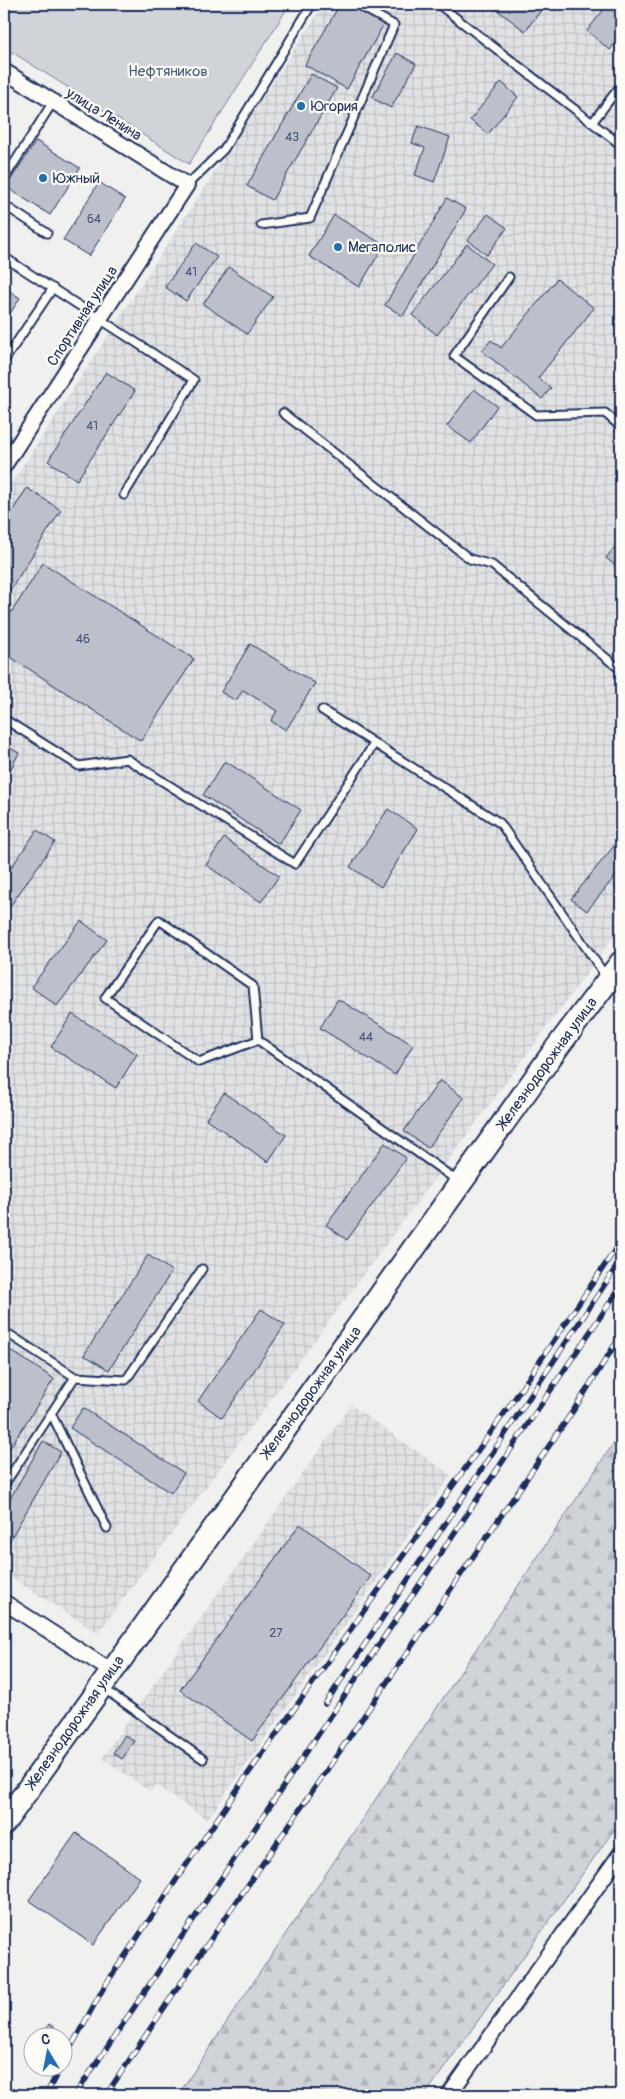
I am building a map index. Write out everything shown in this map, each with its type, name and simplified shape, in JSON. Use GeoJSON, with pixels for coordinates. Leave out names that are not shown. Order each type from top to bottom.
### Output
{"type":"FeatureCollection","features":[{"type":"Feature","properties":{"kind":"main road","name":"Железнодорожная улица"},"geometry":{"type":"LineString","coordinates":[[4,1823],[461,1183],[615,972]]}},
{"type":"Feature","properties":{"kind":"street","name":"улица Ленина"},"geometry":{"type":"LineString","coordinates":[[4,71],[187,185]]}},
{"type":"Feature","properties":{"kind":"street","name":"Спортивная улица"},"geometry":{"type":"LineString","coordinates":[[4,466],[187,185]]}},
{"type":"Feature","properties":{"kind":"street"},"geometry":{"type":"LineString","coordinates":[[4,1602],[106,1678]]}},
{"type":"Feature","properties":{"kind":"street"},"geometry":{"type":"LineString","coordinates":[[449,2095],[621,1853]]}},
{"type":"Feature","properties":{"kind":"lane"},"geometry":{"type":"LineString","coordinates":[[187,185],[224,150],[312,4]]}},
{"type":"Feature","properties":{"kind":"lane"},"geometry":{"type":"LineString","coordinates":[[261,225],[310,218],[394,25],[356,4]]}},
{"type":"Feature","properties":{"kind":"lane"},"geometry":{"type":"LineString","coordinates":[[438,4],[621,145]]}},
{"type":"Feature","properties":{"kind":"lane"},"geometry":{"type":"LineString","coordinates":[[592,123],[621,85]]}},
{"type":"Feature","properties":{"kind":"lane"},"geometry":{"type":"LineString","coordinates":[[4,179],[53,102]]}},
{"type":"Feature","properties":{"kind":"lane"},"geometry":{"type":"LineString","coordinates":[[4,205],[47,233]]}},
{"type":"Feature","properties":{"kind":"lane"},"geometry":{"type":"LineString","coordinates":[[4,257],[194,380],[124,495]]}},
{"type":"Feature","properties":{"kind":"lane"},"geometry":{"type":"LineString","coordinates":[[509,277],[454,356],[536,415],[605,413],[621,427]]}},
{"type":"Feature","properties":{"kind":"lane"},"geometry":{"type":"LineString","coordinates":[[4,361],[53,288]]}},
{"type":"Feature","properties":{"kind":"lane"},"geometry":{"type":"LineString","coordinates":[[283,413],[470,559],[492,565],[621,670]]}},
{"type":"Feature","properties":{"kind":"lane"},"geometry":{"type":"LineString","coordinates":[[322,710],[500,823],[615,972]]}},
{"type":"Feature","properties":{"kind":"lane"},"geometry":{"type":"LineString","coordinates":[[4,719],[79,766],[126,759],[295,864],[374,744]]}},
{"type":"Feature","properties":{"kind":"lane"},"geometry":{"type":"LineString","coordinates":[[258,1040],[199,1062],[105,998],[158,920],[253,986],[258,1040],[461,1183]]}},
{"type":"Feature","properties":{"kind":"lane"},"geometry":{"type":"LineString","coordinates":[[4,1331],[75,1377],[126,1380],[202,1268]]}},
{"type":"Feature","properties":{"kind":"lane"},"geometry":{"type":"LineString","coordinates":[[4,1485],[75,1377]]}},
{"type":"Feature","properties":{"kind":"lane"},"geometry":{"type":"LineString","coordinates":[[51,1413],[107,1528]]}},
{"type":"Feature","properties":{"kind":"lane"},"geometry":{"type":"LineString","coordinates":[[106,1678],[203,1759]]}},
{"type":"Feature","properties":{"kind":"shaded area"},"geometry":{"type":"Polygon","coordinates":[[[324,4],[621,4],[621,927],[98,1633],[4,1573],[4,495],[324,4]]]}},
{"type":"Feature","properties":{"kind":"shaded area"},"geometry":{"type":"Polygon","coordinates":[[[351,1405],[451,1475],[207,1820],[156,1785],[151,1792],[102,1758],[351,1405]]]}},
{"type":"Feature","properties":{"kind":"green space","name":"Нефтяников"},"geometry":{"type":"Polygon","coordinates":[[[15,4],[290,4],[189,164],[4,47],[4,21],[15,4]]]}},
{"type":"Feature","properties":{"kind":"green space"},"geometry":{"type":"Polygon","coordinates":[[[621,1432],[621,1820],[425,2095],[178,2095],[621,1432]]]}},
{"type":"Feature","properties":{"kind":"building"},"geometry":{"type":"Polygon","coordinates":[[[340,4],[348,4],[384,24],[347,89],[305,65],[340,4]]]}},
{"type":"Feature","properties":{"kind":"building"},"geometry":{"type":"Polygon","coordinates":[[[489,4],[546,4],[525,31],[489,4]]]}},
{"type":"Feature","properties":{"kind":"building"},"geometry":{"type":"Polygon","coordinates":[[[608,4],[621,4],[621,35],[610,50],[587,31],[608,4]]]}},
{"type":"Feature","properties":{"kind":"building"},"geometry":{"type":"Polygon","coordinates":[[[397,53],[416,64],[391,108],[372,98],[397,53]]]}},
{"type":"Feature","properties":{"kind":"building"},"geometry":{"type":"Polygon","coordinates":[[[311,74],[337,88],[272,200],[247,186],[311,74]]]}},
{"type":"Feature","properties":{"kind":"building"},"geometry":{"type":"Polygon","coordinates":[[[501,82],[518,97],[488,134],[470,120],[501,82]]]}},
{"type":"Feature","properties":{"kind":"building"},"geometry":{"type":"Polygon","coordinates":[[[418,126],[450,137],[434,182],[415,175],[425,148],[412,143],[418,126]]]}},
{"type":"Feature","properties":{"kind":"building","name":"Южный"},"geometry":{"type":"Polygon","coordinates":[[[36,141],[80,168],[50,215],[6,187],[36,141]]]}},
{"type":"Feature","properties":{"kind":"building"},"geometry":{"type":"Polygon","coordinates":[[[99,182],[125,199],[89,256],[63,240],[99,182]]]}},
{"type":"Feature","properties":{"kind":"building"},"geometry":{"type":"Polygon","coordinates":[[[447,198],[466,209],[403,316],[385,305],[447,198]]]}},
{"type":"Feature","properties":{"kind":"building"},"geometry":{"type":"Polygon","coordinates":[[[488,214],[507,228],[487,255],[468,240],[488,214]]]}},
{"type":"Feature","properties":{"kind":"building"},"geometry":{"type":"Polygon","coordinates":[[[334,215],[384,245],[359,287],[309,256],[334,215]]]}},
{"type":"Feature","properties":{"kind":"building"},"geometry":{"type":"Polygon","coordinates":[[[196,243],[217,257],[186,301],[165,287],[196,243]]]}},
{"type":"Feature","properties":{"kind":"building"},"geometry":{"type":"Polygon","coordinates":[[[467,244],[492,264],[437,335],[412,315],[467,244]]]}},
{"type":"Feature","properties":{"kind":"building"},"geometry":{"type":"Polygon","coordinates":[[[229,267],[273,297],[247,334],[203,304],[229,267]]]}},
{"type":"Feature","properties":{"kind":"building"},"geometry":{"type":"Polygon","coordinates":[[[557,279],[594,308],[538,378],[551,388],[542,399],[482,351],[491,340],[501,348],[557,279]]]}},
{"type":"Feature","properties":{"kind":"building"},"geometry":{"type":"Polygon","coordinates":[[[4,287],[20,298],[4,323],[4,287]]]}},
{"type":"Feature","properties":{"kind":"building"},"geometry":{"type":"Polygon","coordinates":[[[106,372],[135,391],[77,480],[48,461],[106,372]]]}},
{"type":"Feature","properties":{"kind":"building"},"geometry":{"type":"Polygon","coordinates":[[[474,389],[497,406],[471,443],[447,426],[474,389]]]}},
{"type":"Feature","properties":{"kind":"building"},"geometry":{"type":"Polygon","coordinates":[[[27,488],[61,510],[4,600],[4,524],[27,488]]]}},
{"type":"Feature","properties":{"kind":"building"},"geometry":{"type":"Polygon","coordinates":[[[621,539],[621,570],[606,558],[621,539]]]}},
{"type":"Feature","properties":{"kind":"building"},"geometry":{"type":"Polygon","coordinates":[[[43,563],[194,659],[141,741],[4,653],[4,624],[43,563]]]}},
{"type":"Feature","properties":{"kind":"building"},"geometry":{"type":"Polygon","coordinates":[[[250,644],[315,683],[286,730],[271,721],[277,711],[243,690],[236,701],[221,692],[250,644]]]}},
{"type":"Feature","properties":{"kind":"building"},"geometry":{"type":"Polygon","coordinates":[[[4,745],[19,753],[4,782],[4,745]]]}},
{"type":"Feature","properties":{"kind":"building"},"geometry":{"type":"Polygon","coordinates":[[[225,761],[301,810],[279,844],[203,795],[225,761]]]}},
{"type":"Feature","properties":{"kind":"building"},"geometry":{"type":"Polygon","coordinates":[[[388,809],[418,829],[381,887],[350,867],[388,809]]]}},
{"type":"Feature","properties":{"kind":"building"},"geometry":{"type":"Polygon","coordinates":[[[37,830],[55,842],[6,912],[4,911],[4,878],[37,830]]]}},
{"type":"Feature","properties":{"kind":"building"},"geometry":{"type":"Polygon","coordinates":[[[621,837],[621,869],[587,911],[571,899],[621,837]]]}},
{"type":"Feature","properties":{"kind":"building"},"geometry":{"type":"Polygon","coordinates":[[[224,838],[279,876],[261,902],[206,865],[224,838]]]}},
{"type":"Feature","properties":{"kind":"building"},"geometry":{"type":"Polygon","coordinates":[[[81,921],[107,940],[57,1006],[31,987],[81,921]]]}},
{"type":"Feature","properties":{"kind":"building"},"geometry":{"type":"Polygon","coordinates":[[[338,999],[413,1045],[395,1075],[320,1028],[338,999]]]}},
{"type":"Feature","properties":{"kind":"building"},"geometry":{"type":"Polygon","coordinates":[[[72,1014],[137,1054],[116,1088],[51,1047],[72,1014]]]}},
{"type":"Feature","properties":{"kind":"building"},"geometry":{"type":"Polygon","coordinates":[[[440,1080],[464,1098],[428,1148],[404,1131],[440,1080]]]}},
{"type":"Feature","properties":{"kind":"building"},"geometry":{"type":"Polygon","coordinates":[[[224,1093],[286,1135],[268,1162],[206,1119],[224,1093]]]}},
{"type":"Feature","properties":{"kind":"building"},"geometry":{"type":"Polygon","coordinates":[[[385,1143],[406,1158],[347,1240],[326,1225],[385,1143]]]}},
{"type":"Feature","properties":{"kind":"building"},"geometry":{"type":"Polygon","coordinates":[[[148,1255],[172,1271],[109,1370],[84,1355],[148,1255]]]}},
{"type":"Feature","properties":{"kind":"building"},"geometry":{"type":"Polygon","coordinates":[[[261,1309],[285,1325],[222,1418],[198,1401],[261,1309]]]}},
{"type":"Feature","properties":{"kind":"building"},"geometry":{"type":"Polygon","coordinates":[[[4,1346],[54,1379],[4,1457],[4,1346]]]}},
{"type":"Feature","properties":{"kind":"building"},"geometry":{"type":"Polygon","coordinates":[[[83,1408],[184,1473],[171,1493],[70,1428],[83,1408]]]}},
{"type":"Feature","properties":{"kind":"building"},"geometry":{"type":"Polygon","coordinates":[[[43,1441],[61,1452],[4,1550],[4,1509],[43,1441]]]}},
{"type":"Feature","properties":{"kind":"building"},"geometry":{"type":"Polygon","coordinates":[[[300,1524],[371,1576],[252,1741],[180,1690],[300,1524]]]}},
{"type":"Feature","properties":{"kind":"building"},"geometry":{"type":"Polygon","coordinates":[[[125,1735],[134,1741],[122,1759],[113,1753],[125,1735]]]}},
{"type":"Feature","properties":{"kind":"building"},"geometry":{"type":"Polygon","coordinates":[[[76,1833],[140,1878],[93,1945],[29,1900],[76,1833]]]}},
{"type":"Feature","properties":{"kind":"railway"},"geometry":{"type":"LineString","coordinates":[[72,2045],[104,1987],[243,1781],[513,1401],[621,1241]]}},
{"type":"Feature","properties":{"kind":"railway"},"geometry":{"type":"LineString","coordinates":[[325,1704],[621,1260]]}},
{"type":"Feature","properties":{"kind":"railway"},"geometry":{"type":"LineString","coordinates":[[75,2095],[621,1286]]}},
{"type":"Feature","properties":{"kind":"railway"},"geometry":{"type":"LineString","coordinates":[[106,2095],[575,1408],[621,1335]]}},
{"type":"Feature","properties":{"kind":"railway"},"geometry":{"type":"LineString","coordinates":[[46,2095],[56,2076]]}},
{"type":"Feature","properties":{"kind":"place","name":"Югория"},"geometry":{"type":"Point","coordinates":[301,106]}},
{"type":"Feature","properties":{"kind":"place","name":"Южный"},"geometry":{"type":"Point","coordinates":[43,178]}},
{"type":"Feature","properties":{"kind":"place","name":"Мегаполис"},"geometry":{"type":"Point","coordinates":[338,247]}}]}
